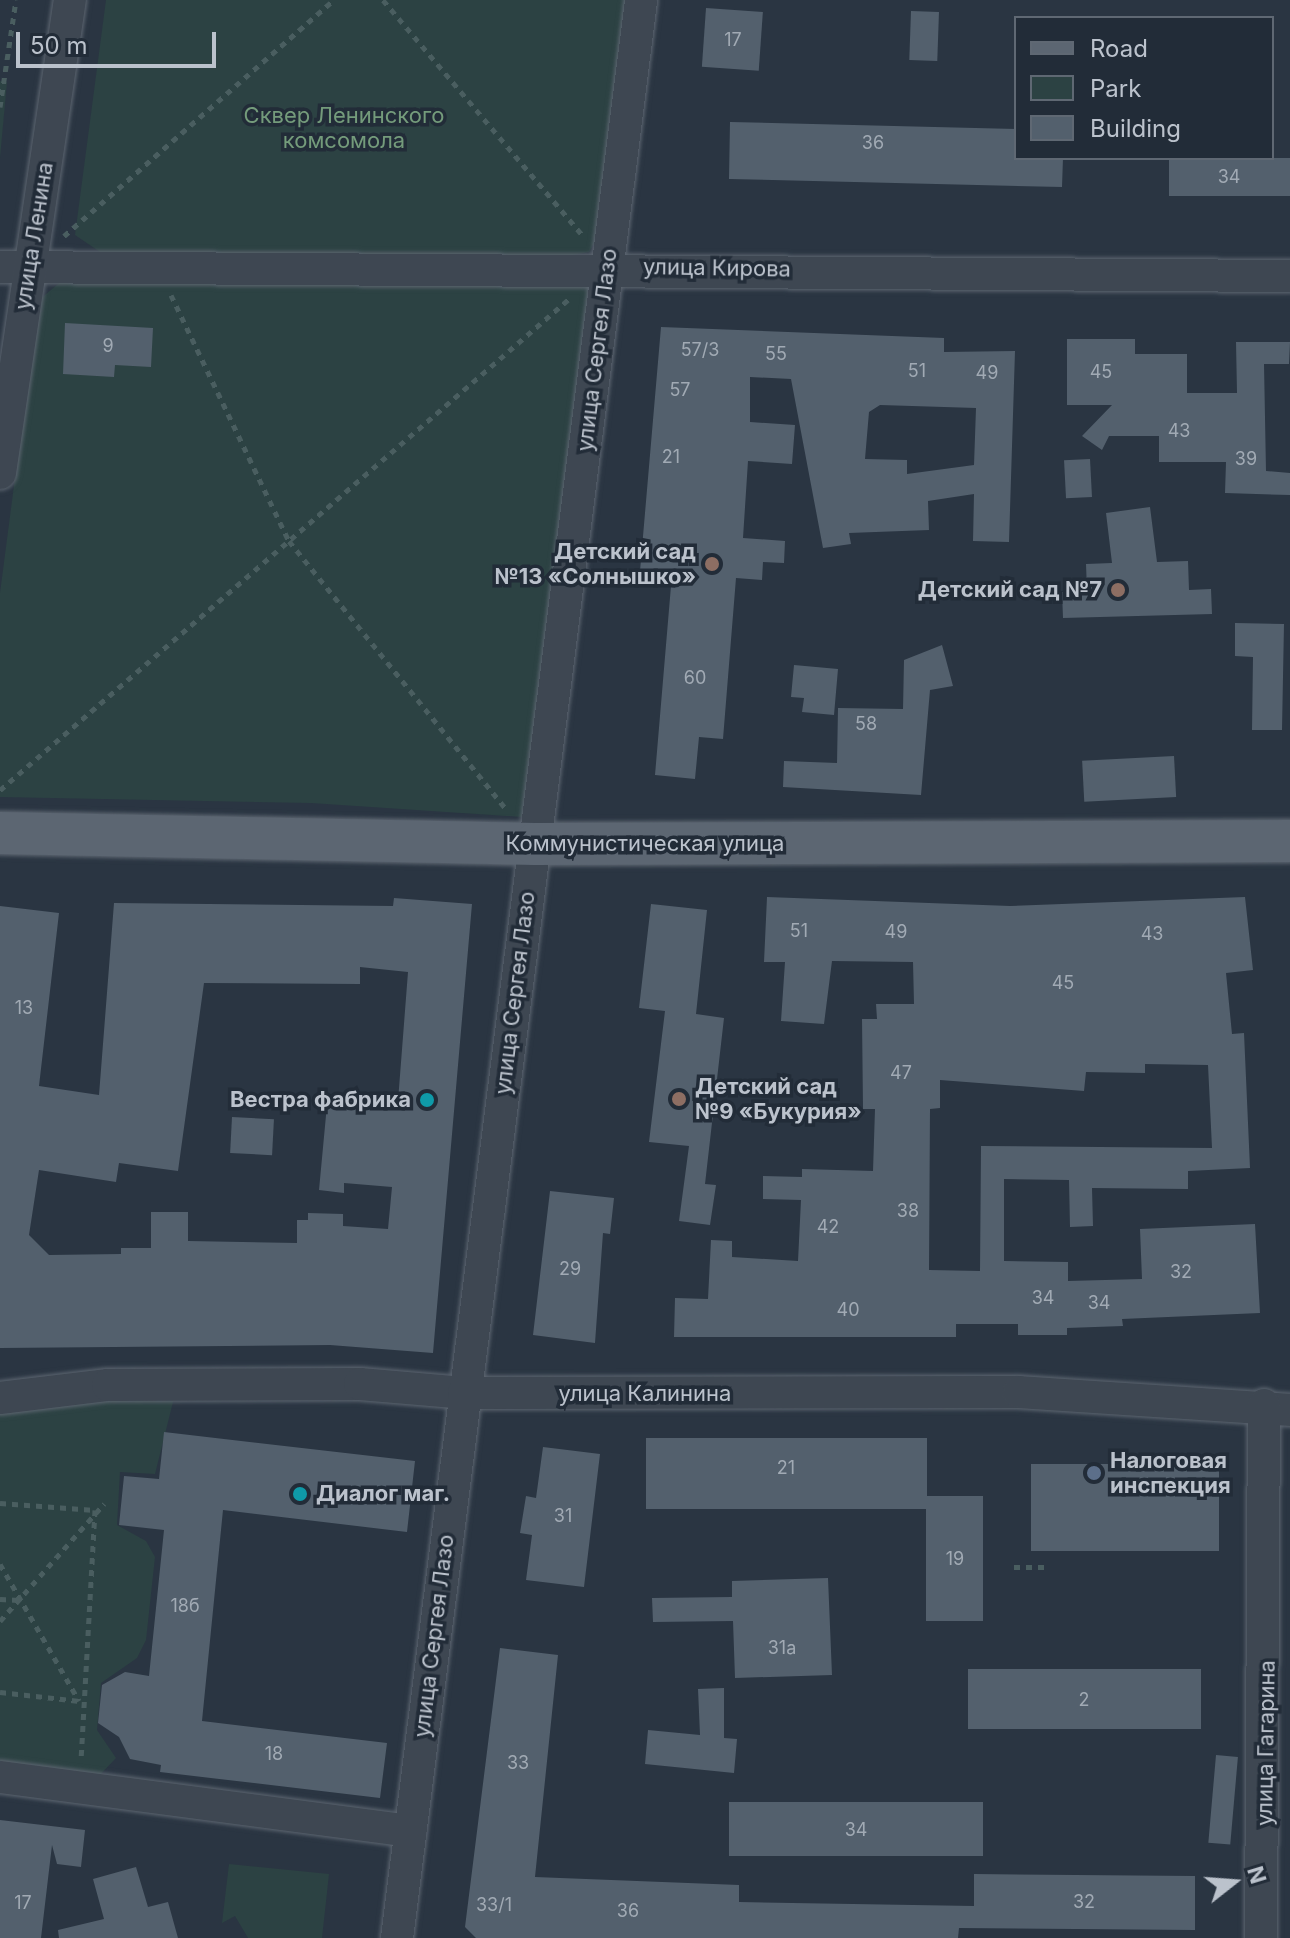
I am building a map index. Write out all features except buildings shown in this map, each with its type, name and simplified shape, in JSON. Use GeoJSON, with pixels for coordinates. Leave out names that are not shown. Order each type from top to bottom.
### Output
{"type":"FeatureCollection","features":[{"type":"Feature","properties":{"kind":"main road","name":"Коммунистическая улица"},"geometry":{"type":"LineString","coordinates":[[0,833],[535,844],[1290,841]]}},
{"type":"Feature","properties":{"kind":"street","name":"улица Ленина"},"geometry":{"type":"LineString","coordinates":[[0,473],[14,267],[70,0]]}},
{"type":"Feature","properties":{"kind":"street","name":"улица Сергея Лазо"},"geometry":{"type":"LineString","coordinates":[[397,1938],[641,0]]}},
{"type":"Feature","properties":{"kind":"street","name":"улица Кирова"},"geometry":{"type":"LineString","coordinates":[[14,267],[608,266],[1290,276]]}},
{"type":"Feature","properties":{"kind":"street","name":"улица Калинина"},"geometry":{"type":"LineString","coordinates":[[0,1398],[108,1385],[360,1384],[464,1393],[1019,1392],[1277,1408]]}},
{"type":"Feature","properties":{"kind":"street","name":"улица Гагарина"},"geometry":{"type":"LineString","coordinates":[[1261,1938],[1267,1644],[1277,1408]]}},
{"type":"Feature","properties":{"kind":"street"},"geometry":{"type":"LineString","coordinates":[[0,1777],[410,1831]]}},
{"type":"Feature","properties":{"kind":"path"},"geometry":{"type":"LineString","coordinates":[[0,107],[16,0]]}},
{"type":"Feature","properties":{"kind":"path"},"geometry":{"type":"LineString","coordinates":[[14,267],[334,0]]}},
{"type":"Feature","properties":{"kind":"path"},"geometry":{"type":"LineString","coordinates":[[0,790],[608,266],[383,0]]}},
{"type":"Feature","properties":{"kind":"path"},"geometry":{"type":"LineString","coordinates":[[0,57],[8,52]]}},
{"type":"Feature","properties":{"kind":"path"},"geometry":{"type":"LineString","coordinates":[[157,267],[289,541],[535,844]]}},
{"type":"Feature","properties":{"kind":"path"},"geometry":{"type":"LineString","coordinates":[[0,1503],[95,1510]]}},
{"type":"Feature","properties":{"kind":"path"},"geometry":{"type":"LineString","coordinates":[[0,1621],[95,1510],[104,1504]]}},
{"type":"Feature","properties":{"kind":"path"},"geometry":{"type":"LineString","coordinates":[[81,1788],[80,1701],[95,1510]]}},
{"type":"Feature","properties":{"kind":"path"},"geometry":{"type":"LineString","coordinates":[[0,1564],[80,1701]]}},
{"type":"Feature","properties":{"kind":"path"},"geometry":{"type":"LineString","coordinates":[[1014,1567],[1049,1567]]}},
{"type":"Feature","properties":{"kind":"path"},"geometry":{"type":"LineString","coordinates":[[0,1599],[20,1600]]}},
{"type":"Feature","properties":{"kind":"path"},"geometry":{"type":"LineString","coordinates":[[0,1692],[80,1701]]}},
{"type":"Feature","properties":{"kind":"green space","name":"Сквер Ленинского комсомола"},"geometry":{"type":"Polygon","coordinates":[[[106,0],[633,0],[605,224],[589,252],[558,258],[103,254],[75,235],[106,0]]]}},
{"type":"Feature","properties":{"kind":"green space"},"geometry":{"type":"Polygon","coordinates":[[[0,81],[7,82],[0,158],[0,81]]]}},
{"type":"Feature","properties":{"kind":"green space"},"geometry":{"type":"Polygon","coordinates":[[[608,266],[538,818],[311,803],[0,797],[0,593],[38,301],[78,267],[608,266]]]}},
{"type":"Feature","properties":{"kind":"green space"},"geometry":{"type":"Polygon","coordinates":[[[177,1386],[155,1474],[120,1472],[117,1525],[146,1541],[155,1557],[146,1640],[137,1658],[101,1683],[97,1730],[116,1758],[97,1778],[0,1768],[0,1398],[177,1386]]]}},
{"type":"Feature","properties":{"kind":"green space"},"geometry":{"type":"Polygon","coordinates":[[[229,1864],[329,1874],[322,1938],[248,1938],[235,1916],[222,1923],[229,1864]]]}},
{"type":"Feature","properties":{"kind":"place","name":"Детский сад №13 «Солнышко»"},"geometry":{"type":"Point","coordinates":[712,564]}},
{"type":"Feature","properties":{"kind":"place","name":"Детский сад №7"},"geometry":{"type":"Point","coordinates":[1118,590]}},
{"type":"Feature","properties":{"kind":"place","name":"Детский сад №9 «Букурия»"},"geometry":{"type":"Point","coordinates":[679,1099]}},
{"type":"Feature","properties":{"kind":"place","name":"Вестра фабрика"},"geometry":{"type":"Point","coordinates":[427,1100]}},
{"type":"Feature","properties":{"kind":"place","name":"Налоговая инспекция"},"geometry":{"type":"Point","coordinates":[1094,1473]}},
{"type":"Feature","properties":{"kind":"place","name":"Диалог маг."},"geometry":{"type":"Point","coordinates":[300,1494]}}]}
